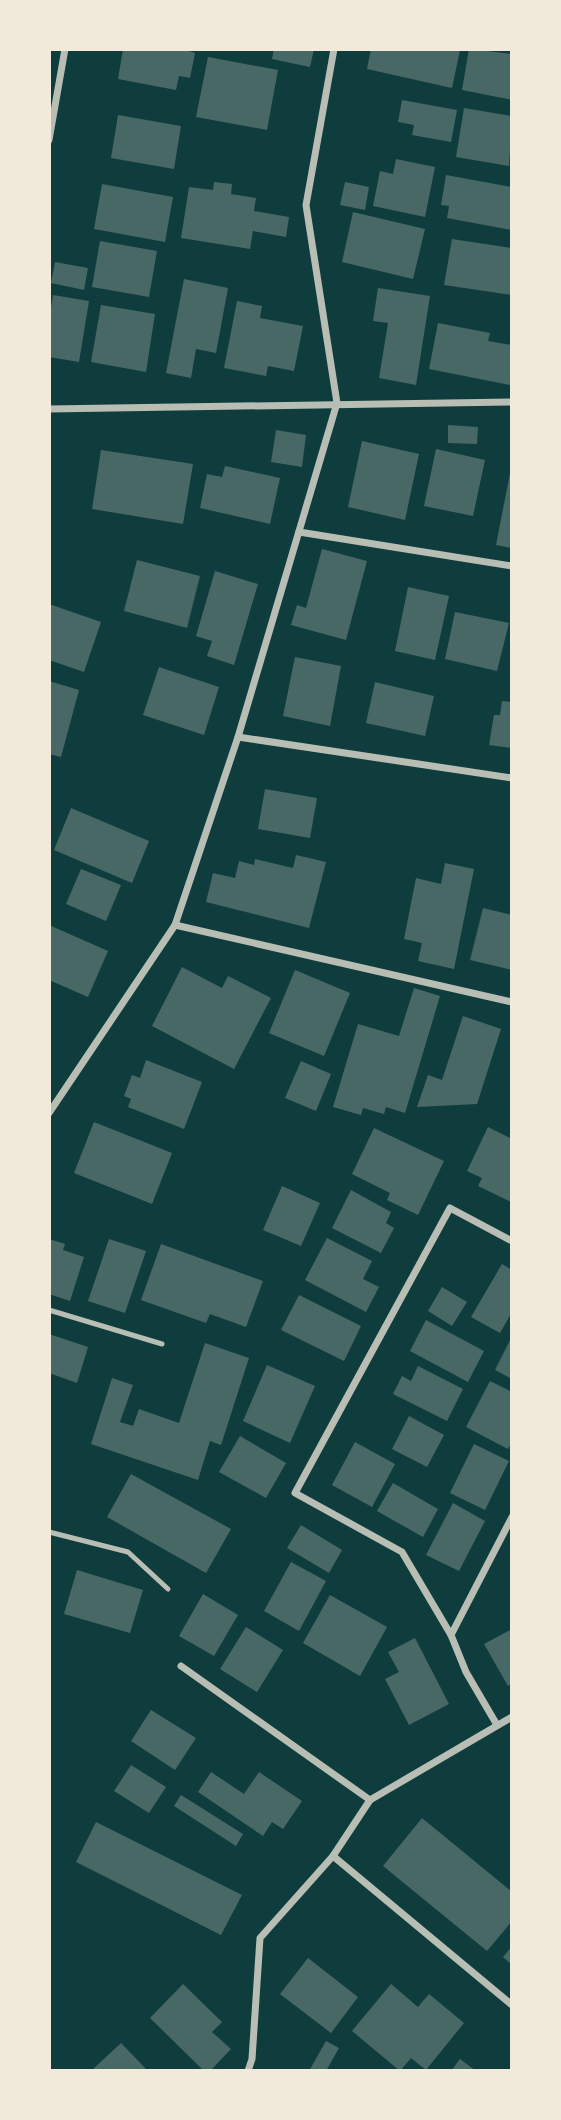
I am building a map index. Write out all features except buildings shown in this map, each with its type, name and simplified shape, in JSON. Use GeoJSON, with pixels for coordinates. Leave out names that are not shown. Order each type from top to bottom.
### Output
{"type":"FeatureCollection","features":[{"type":"Feature","properties":{"kind":"street"},"geometry":{"type":"LineString","coordinates":[[49,140],[65,49]]}},
{"type":"Feature","properties":{"kind":"street"},"geometry":{"type":"LineString","coordinates":[[49,1113],[176,925],[238,737],[337,403],[306,205],[334,49]]}},
{"type":"Feature","properties":{"kind":"street"},"geometry":{"type":"LineString","coordinates":[[49,409],[512,402]]}},
{"type":"Feature","properties":{"kind":"street"},"geometry":{"type":"LineString","coordinates":[[299,532],[512,566]]}},
{"type":"Feature","properties":{"kind":"street"},"geometry":{"type":"LineString","coordinates":[[238,737],[512,778]]}},
{"type":"Feature","properties":{"kind":"street"},"geometry":{"type":"LineString","coordinates":[[176,925],[512,1002]]}},
{"type":"Feature","properties":{"kind":"street"},"geometry":{"type":"LineString","coordinates":[[497,1725],[466,1672],[451,1635],[402,1552],[295,1493],[450,1209],[512,1241]]}},
{"type":"Feature","properties":{"kind":"street"},"geometry":{"type":"LineString","coordinates":[[451,1635],[512,1517]]}},
{"type":"Feature","properties":{"kind":"street"},"geometry":{"type":"LineString","coordinates":[[181,1666],[370,1800]]}},
{"type":"Feature","properties":{"kind":"street"},"geometry":{"type":"LineString","coordinates":[[248,2071],[252,2059],[260,1938],[333,1856],[370,1800],[512,1717]]}},
{"type":"Feature","properties":{"kind":"street"},"geometry":{"type":"LineString","coordinates":[[333,1856],[512,2005]]}},
{"type":"Feature","properties":{"kind":"lane"},"geometry":{"type":"LineString","coordinates":[[49,1310],[162,1344]]}},
{"type":"Feature","properties":{"kind":"lane"},"geometry":{"type":"LineString","coordinates":[[49,1532],[128,1552],[168,1589]]}}]}
